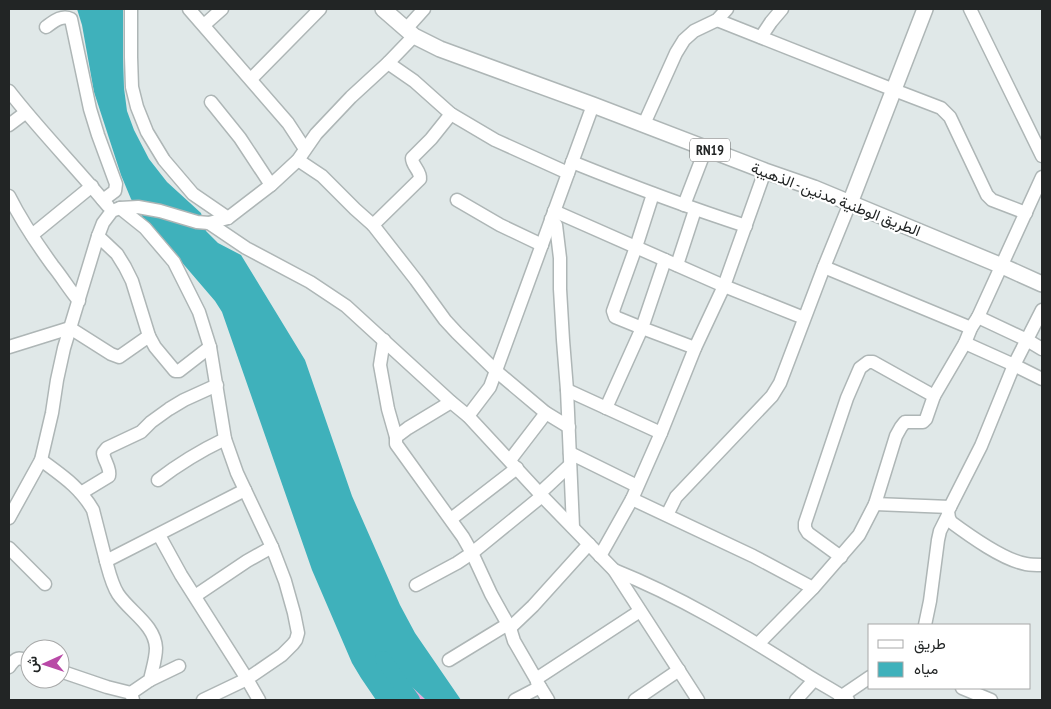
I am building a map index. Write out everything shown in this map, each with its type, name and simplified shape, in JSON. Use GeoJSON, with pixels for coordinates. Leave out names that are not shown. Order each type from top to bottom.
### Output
{"type":"FeatureCollection","features":[{"type":"Feature","properties":{"kind":"main road","name":"الطريق الوطنية مدنين - الذهيبة"},"geometry":{"type":"LineString","coordinates":[[383,9],[410,33],[440,49],[814,188],[1042,284]]}},
{"type":"Feature","properties":{"kind":"main road"},"geometry":{"type":"LineString","coordinates":[[850,203],[925,9]]}},
{"type":"Feature","properties":{"kind":"street"},"geometry":{"type":"LineString","coordinates":[[131,9],[132,87],[147,132],[164,160],[194,194],[228,218]]}},
{"type":"Feature","properties":{"kind":"street"},"geometry":{"type":"LineString","coordinates":[[189,9],[288,123],[301,154],[355,209],[374,225],[445,320],[496,371],[546,413],[569,427]]}},
{"type":"Feature","properties":{"kind":"street"},"geometry":{"type":"LineString","coordinates":[[204,25],[222,9]]}},
{"type":"Feature","properties":{"kind":"street"},"geometry":{"type":"LineString","coordinates":[[251,79],[320,9]]}},
{"type":"Feature","properties":{"kind":"street"},"geometry":{"type":"LineString","coordinates":[[9,518],[41,460],[64,348],[103,223],[116,210],[138,208],[160,211],[197,222],[209,223],[228,218],[271,184],[301,154],[350,96],[388,63],[410,33],[424,9]]}},
{"type":"Feature","properties":{"kind":"street"},"geometry":{"type":"LineString","coordinates":[[644,124],[676,53],[684,40],[694,31],[717,20],[727,9]]}},
{"type":"Feature","properties":{"kind":"street"},"geometry":{"type":"LineString","coordinates":[[761,37],[782,9]]}},
{"type":"Feature","properties":{"kind":"street"},"geometry":{"type":"LineString","coordinates":[[972,9],[1039,143],[1042,156]]}},
{"type":"Feature","properties":{"kind":"street"},"geometry":{"type":"LineString","coordinates":[[46,27],[65,16],[71,18],[90,109],[116,184],[115,191],[103,200]]}},
{"type":"Feature","properties":{"kind":"street"},"geometry":{"type":"LineString","coordinates":[[717,20],[941,108],[950,117],[987,194],[992,200],[1026,214]]}},
{"type":"Feature","properties":{"kind":"street"},"geometry":{"type":"LineString","coordinates":[[388,63],[414,82],[451,114],[495,140],[570,168],[746,226]]}},
{"type":"Feature","properties":{"kind":"street"},"geometry":{"type":"LineString","coordinates":[[9,91],[25,113],[103,200],[145,228],[174,262],[199,312],[210,347],[225,439],[285,581],[298,633],[296,640],[282,655],[247,680],[203,700]]}},
{"type":"Feature","properties":{"kind":"street"},"geometry":{"type":"LineString","coordinates":[[211,102],[240,138],[271,184]]}},
{"type":"Feature","properties":{"kind":"street"},"geometry":{"type":"LineString","coordinates":[[468,416],[490,387],[592,105]]}},
{"type":"Feature","properties":{"kind":"street"},"geometry":{"type":"LineString","coordinates":[[9,125],[25,113]]}},
{"type":"Feature","properties":{"kind":"street"},"geometry":{"type":"LineString","coordinates":[[374,225],[420,179],[421,175],[412,158],[431,139],[451,114]]}},
{"type":"Feature","properties":{"kind":"street"},"geometry":{"type":"LineString","coordinates":[[677,265],[706,148]]}},
{"type":"Feature","properties":{"kind":"street"},"geometry":{"type":"LineString","coordinates":[[600,556],[632,498],[661,433],[695,348],[724,286],[765,171]]}},
{"type":"Feature","properties":{"kind":"street"},"geometry":{"type":"LineString","coordinates":[[758,644],[813,588],[860,535],[875,504],[896,436],[905,422],[923,422],[926,419],[934,396],[965,344],[971,328],[978,317],[1042,177]]}},
{"type":"Feature","properties":{"kind":"street"},"geometry":{"type":"LineString","coordinates":[[32,235],[92,186]]}},
{"type":"Feature","properties":{"kind":"street"},"geometry":{"type":"LineString","coordinates":[[653,194],[613,314],[615,317],[695,348]]}},
{"type":"Feature","properties":{"kind":"street"},"geometry":{"type":"LineString","coordinates":[[9,196],[32,235],[67,287],[79,301]]}},
{"type":"Feature","properties":{"kind":"street"},"geometry":{"type":"LineString","coordinates":[[457,200],[500,225],[542,246]]}},
{"type":"Feature","properties":{"kind":"street"},"geometry":{"type":"LineString","coordinates":[[668,515],[676,498],[772,396],[780,383],[850,203]]}},
{"type":"Feature","properties":{"kind":"street"},"geometry":{"type":"LineString","coordinates":[[553,215],[636,247],[724,286],[804,318]]}},
{"type":"Feature","properties":{"kind":"street"},"geometry":{"type":"LineString","coordinates":[[553,215],[558,236],[560,258],[563,340],[568,390],[573,527]]}},
{"type":"Feature","properties":{"kind":"street"},"geometry":{"type":"LineString","coordinates":[[209,223],[246,248],[310,282],[346,306],[468,416],[614,570],[698,700]]}},
{"type":"Feature","properties":{"kind":"street"},"geometry":{"type":"LineString","coordinates":[[98,236],[117,254],[125,267],[132,282],[149,336],[155,347],[177,371],[210,347]]}},
{"type":"Feature","properties":{"kind":"street"},"geometry":{"type":"LineString","coordinates":[[606,408],[642,328],[665,260]]}},
{"type":"Feature","properties":{"kind":"street"},"geometry":{"type":"LineString","coordinates":[[824,267],[971,328]]}},
{"type":"Feature","properties":{"kind":"street"},"geometry":{"type":"LineString","coordinates":[[925,624],[940,531],[981,446],[1014,365],[1042,310]]}},
{"type":"Feature","properties":{"kind":"street"},"geometry":{"type":"LineString","coordinates":[[978,317],[1042,348]]}},
{"type":"Feature","properties":{"kind":"street"},"geometry":{"type":"LineString","coordinates":[[9,347],[70,328],[116,356],[122,356],[149,336]]}},
{"type":"Feature","properties":{"kind":"street"},"geometry":{"type":"LineString","coordinates":[[384,340],[380,365],[396,444],[451,519],[472,553],[509,626],[514,641],[548,700]]}},
{"type":"Feature","properties":{"kind":"street"},"geometry":{"type":"LineString","coordinates":[[965,344],[1042,379]]}},
{"type":"Feature","properties":{"kind":"street"},"geometry":{"type":"LineString","coordinates":[[841,557],[808,533],[805,528],[847,398],[860,368],[868,362],[873,362],[934,396]]}},
{"type":"Feature","properties":{"kind":"street"},"geometry":{"type":"LineString","coordinates":[[81,493],[109,476],[110,473],[104,456],[107,448],[141,432],[151,422],[184,400],[217,385]]}},
{"type":"Feature","properties":{"kind":"street"},"geometry":{"type":"LineString","coordinates":[[568,390],[661,433]]}},
{"type":"Feature","properties":{"kind":"street"},"geometry":{"type":"LineString","coordinates":[[396,437],[451,402]]}},
{"type":"Feature","properties":{"kind":"street"},"geometry":{"type":"LineString","coordinates":[[451,519],[514,464],[546,413]]}},
{"type":"Feature","properties":{"kind":"street"},"geometry":{"type":"LineString","coordinates":[[158,480],[194,454],[225,439]]}},
{"type":"Feature","properties":{"kind":"street"},"geometry":{"type":"LineString","coordinates":[[570,459],[637,486]]}},
{"type":"Feature","properties":{"kind":"street"},"geometry":{"type":"LineString","coordinates":[[416,585],[472,553],[541,495],[570,459]]}},
{"type":"Feature","properties":{"kind":"street"},"geometry":{"type":"LineString","coordinates":[[41,460],[63,476],[81,493],[93,510],[106,561],[117,593],[146,625],[154,638],[156,648],[150,680]]}},
{"type":"Feature","properties":{"kind":"street"},"geometry":{"type":"LineString","coordinates":[[106,561],[245,490]]}},
{"type":"Feature","properties":{"kind":"street"},"geometry":{"type":"LineString","coordinates":[[632,498],[753,556],[813,588]]}},
{"type":"Feature","properties":{"kind":"street"},"geometry":{"type":"LineString","coordinates":[[875,504],[949,511]]}},
{"type":"Feature","properties":{"kind":"street"},"geometry":{"type":"LineString","coordinates":[[949,511],[951,522],[998,553],[1017,562],[1042,565]]}},
{"type":"Feature","properties":{"kind":"street"},"geometry":{"type":"LineString","coordinates":[[158,535],[259,700]]}},
{"type":"Feature","properties":{"kind":"street"},"geometry":{"type":"LineString","coordinates":[[449,660],[509,626],[533,606],[589,544]]}},
{"type":"Feature","properties":{"kind":"street"},"geometry":{"type":"LineString","coordinates":[[195,596],[247,561],[272,547]]}},
{"type":"Feature","properties":{"kind":"street"},"geometry":{"type":"LineString","coordinates":[[9,548],[46,584]]}},
{"type":"Feature","properties":{"kind":"street"},"geometry":{"type":"LineString","coordinates":[[614,570],[695,608],[758,644],[843,699],[868,679]]}},
{"type":"Feature","properties":{"kind":"street"},"geometry":{"type":"LineString","coordinates":[[515,700],[640,611]]}},
{"type":"Feature","properties":{"kind":"street"},"geometry":{"type":"LineString","coordinates":[[9,667],[13,661],[20,659]]}},
{"type":"Feature","properties":{"kind":"street"},"geometry":{"type":"LineString","coordinates":[[70,674],[132,697],[150,680],[179,666]]}},
{"type":"Feature","properties":{"kind":"street"},"geometry":{"type":"LineString","coordinates":[[635,700],[679,670]]}},
{"type":"Feature","properties":{"kind":"street"},"geometry":{"type":"LineString","coordinates":[[796,700],[814,680]]}},
{"type":"Feature","properties":{"kind":"street"},"geometry":{"type":"LineString","coordinates":[[964,689],[991,700]]}},
{"type":"Feature","properties":{"kind":"shaded area"},"geometry":{"type":"Polygon","coordinates":[[[395,677],[412,687],[426,700],[403,700],[395,677]]]}},
{"type":"Feature","properties":{"kind":"water"},"geometry":{"type":"Polygon","coordinates":[[[77,9],[123,9],[124,88],[127,111],[134,130],[149,159],[167,182],[201,213],[206,231],[218,243],[241,255],[305,360],[352,496],[400,605],[415,633],[461,700],[426,700],[412,687],[396,678],[403,700],[376,700],[352,663],[312,570],[222,312],[215,301],[147,224],[131,199],[121,175],[94,92],[82,25],[77,9]]]}},
{"type":"Feature","properties":{"kind":"waterway"},"geometry":{"type":"LineString","coordinates":[[383,659],[412,700]]}}]}
